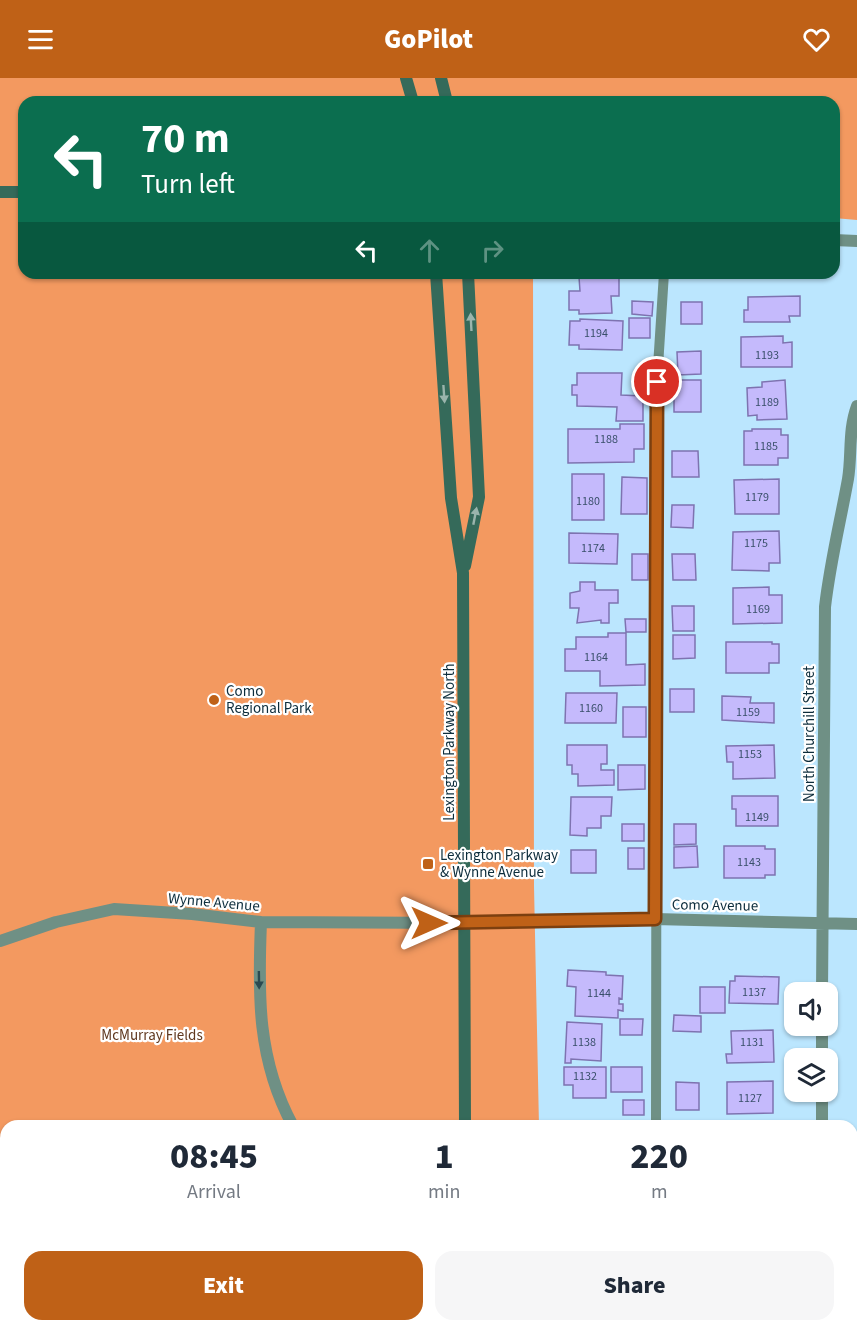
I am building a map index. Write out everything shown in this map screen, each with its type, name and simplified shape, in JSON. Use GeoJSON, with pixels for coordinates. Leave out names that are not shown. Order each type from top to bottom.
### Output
{"type":"FeatureCollection","features":[{"type":"Feature","properties":{"kind":"main road"},"geometry":{"type":"LineString","coordinates":[[406,78],[410,96]]}},
{"type":"Feature","properties":{"kind":"main road"},"geometry":{"type":"LineString","coordinates":[[441,78],[446,96]]}},
{"type":"Feature","properties":{"kind":"main road"},"geometry":{"type":"LineString","coordinates":[[0,192],[18,192]]}},
{"type":"Feature","properties":{"kind":"main road","name":"Lexington Parkway North"},"geometry":{"type":"LineString","coordinates":[[435,279],[451,498],[463,573],[465,1120]]}},
{"type":"Feature","properties":{"kind":"main road","name":"Lexington Parkway North"},"geometry":{"type":"LineString","coordinates":[[463,573],[479,497],[468,279]]}},
{"type":"Feature","properties":{"kind":"street"},"geometry":{"type":"LineString","coordinates":[[840,240],[857,241]]}},
{"type":"Feature","properties":{"kind":"street","name":"North Churchill Street"},"geometry":{"type":"LineString","coordinates":[[822,982],[825,607],[831,558],[848,478],[852,420],[857,406]]}},
{"type":"Feature","properties":{"kind":"street","name":"North Churchill Street"},"geometry":{"type":"LineString","coordinates":[[848,478],[857,466]]}},
{"type":"Feature","properties":{"kind":"street","name":"Wynne Avenue"},"geometry":{"type":"LineString","coordinates":[[0,941],[56,922],[114,909],[192,914],[261,922],[429,923]]}},
{"type":"Feature","properties":{"kind":"street","name":"Como Avenue"},"geometry":{"type":"LineString","coordinates":[[429,923],[655,919],[857,924]]}},
{"type":"Feature","properties":{"kind":"street"},"geometry":{"type":"LineString","coordinates":[[261,922],[260,1020],[268,1068],[290,1120]]}},
{"type":"Feature","properties":{"kind":"street"},"geometry":{"type":"LineString","coordinates":[[822,1102],[822,1120]]}},
{"type":"Feature","properties":{"kind":"lane"},"geometry":{"type":"LineString","coordinates":[[656,1120],[657,382],[664,279]]}},
{"type":"Feature","properties":{"kind":"green space","name":"Como Regional Park"},"geometry":{"type":"Polygon","coordinates":[[[0,78],[857,78],[857,220],[840,219],[840,96],[18,96],[18,279],[533,279],[534,886],[539,1120],[0,1120],[0,78]]]}},
{"type":"Feature","properties":{"kind":"building"},"geometry":{"type":"Polygon","coordinates":[[[579,279],[619,279],[619,296],[611,296],[612,313],[579,314],[579,310],[569,310],[569,291],[580,291],[579,279]]]}},
{"type":"Feature","properties":{"kind":"building"},"geometry":{"type":"Polygon","coordinates":[[[800,296],[800,316],[789,316],[790,322],[744,322],[744,310],[748,310],[748,297],[800,296]]]}},
{"type":"Feature","properties":{"kind":"building"},"geometry":{"type":"Polygon","coordinates":[[[632,301],[653,302],[652,316],[632,314],[632,301]]]}},
{"type":"Feature","properties":{"kind":"building"},"geometry":{"type":"Polygon","coordinates":[[[681,302],[702,302],[702,324],[681,324],[681,302]]]}},
{"type":"Feature","properties":{"kind":"building"},"geometry":{"type":"Polygon","coordinates":[[[629,318],[650,318],[650,338],[629,338],[629,318]]]}},
{"type":"Feature","properties":{"kind":"building"},"geometry":{"type":"Polygon","coordinates":[[[580,319],[623,321],[622,350],[579,349],[579,345],[569,345],[570,321],[580,321],[580,319]]]}},
{"type":"Feature","properties":{"kind":"building"},"geometry":{"type":"Polygon","coordinates":[[[783,336],[783,343],[792,342],[792,367],[741,367],[741,337],[783,336]]]}},
{"type":"Feature","properties":{"kind":"building"},"geometry":{"type":"Polygon","coordinates":[[[701,351],[701,374],[678,375],[677,352],[701,351]]]}},
{"type":"Feature","properties":{"kind":"building"},"geometry":{"type":"Polygon","coordinates":[[[577,373],[622,373],[621,395],[643,396],[643,421],[616,421],[617,407],[577,406],[577,395],[572,395],[572,385],[577,385],[577,373]]]}},
{"type":"Feature","properties":{"kind":"building"},"geometry":{"type":"Polygon","coordinates":[[[674,380],[701,380],[701,412],[674,412],[674,380]]]}},
{"type":"Feature","properties":{"kind":"building"},"geometry":{"type":"Polygon","coordinates":[[[785,380],[787,419],[757,420],[757,415],[748,416],[747,388],[762,387],[762,382],[785,380]]]}},
{"type":"Feature","properties":{"kind":"building"},"geometry":{"type":"Polygon","coordinates":[[[620,424],[644,424],[644,449],[634,449],[634,462],[568,463],[568,429],[620,429],[620,424]]]}},
{"type":"Feature","properties":{"kind":"building"},"geometry":{"type":"Polygon","coordinates":[[[752,429],[781,429],[781,435],[788,435],[788,458],[778,458],[778,465],[744,465],[744,431],[752,431],[752,429]]]}},
{"type":"Feature","properties":{"kind":"building"},"geometry":{"type":"Polygon","coordinates":[[[672,451],[698,451],[699,477],[672,477],[672,451]]]}},
{"type":"Feature","properties":{"kind":"building"},"geometry":{"type":"Polygon","coordinates":[[[572,474],[604,474],[604,520],[572,520],[572,474]]]}},
{"type":"Feature","properties":{"kind":"building"},"geometry":{"type":"Polygon","coordinates":[[[622,477],[647,478],[647,514],[621,514],[622,477]]]}},
{"type":"Feature","properties":{"kind":"building"},"geometry":{"type":"Polygon","coordinates":[[[779,479],[779,514],[735,514],[734,480],[779,479]]]}},
{"type":"Feature","properties":{"kind":"building"},"geometry":{"type":"Polygon","coordinates":[[[672,505],[694,505],[693,528],[671,527],[672,505]]]}},
{"type":"Feature","properties":{"kind":"building"},"geometry":{"type":"Polygon","coordinates":[[[779,531],[780,563],[769,563],[769,571],[732,570],[733,532],[779,531]]]}},
{"type":"Feature","properties":{"kind":"building"},"geometry":{"type":"Polygon","coordinates":[[[569,533],[618,534],[617,564],[569,563],[569,533]]]}},
{"type":"Feature","properties":{"kind":"building"},"geometry":{"type":"Polygon","coordinates":[[[632,554],[648,554],[648,580],[632,580],[632,554]]]}},
{"type":"Feature","properties":{"kind":"building"},"geometry":{"type":"Polygon","coordinates":[[[672,554],[695,554],[696,580],[673,580],[672,554]]]}},
{"type":"Feature","properties":{"kind":"building"},"geometry":{"type":"Polygon","coordinates":[[[580,582],[595,582],[595,590],[618,590],[618,603],[609,603],[609,623],[601,623],[601,620],[577,623],[579,608],[570,608],[570,593],[580,591],[580,582]]]}},
{"type":"Feature","properties":{"kind":"building"},"geometry":{"type":"Polygon","coordinates":[[[769,587],[769,595],[782,595],[782,623],[733,624],[733,588],[769,587]]]}},
{"type":"Feature","properties":{"kind":"building"},"geometry":{"type":"Polygon","coordinates":[[[672,606],[694,606],[694,631],[673,631],[672,606]]]}},
{"type":"Feature","properties":{"kind":"building"},"geometry":{"type":"Polygon","coordinates":[[[625,619],[646,619],[646,632],[626,632],[625,619]]]}},
{"type":"Feature","properties":{"kind":"building"},"geometry":{"type":"Polygon","coordinates":[[[608,633],[626,633],[626,665],[645,664],[645,685],[600,686],[600,671],[565,671],[565,649],[576,649],[576,637],[608,637],[608,633]]]}},
{"type":"Feature","properties":{"kind":"building"},"geometry":{"type":"Polygon","coordinates":[[[673,635],[695,635],[695,658],[673,659],[673,635]]]}},
{"type":"Feature","properties":{"kind":"building"},"geometry":{"type":"Polygon","coordinates":[[[726,642],[779,644],[779,663],[769,663],[769,673],[726,673],[726,642]]]}},
{"type":"Feature","properties":{"kind":"building"},"geometry":{"type":"Polygon","coordinates":[[[670,689],[694,689],[694,712],[670,712],[670,689]]]}},
{"type":"Feature","properties":{"kind":"building"},"geometry":{"type":"Polygon","coordinates":[[[566,693],[617,693],[616,723],[565,723],[566,693]]]}},
{"type":"Feature","properties":{"kind":"building"},"geometry":{"type":"Polygon","coordinates":[[[722,696],[751,697],[750,703],[774,703],[774,723],[722,720],[722,696]]]}},
{"type":"Feature","properties":{"kind":"building"},"geometry":{"type":"Polygon","coordinates":[[[623,707],[646,707],[646,737],[623,737],[623,707]]]}},
{"type":"Feature","properties":{"kind":"building"},"geometry":{"type":"Polygon","coordinates":[[[567,745],[607,745],[607,764],[601,764],[601,770],[614,770],[614,785],[578,786],[578,774],[572,774],[572,765],[567,765],[567,745]]]}},
{"type":"Feature","properties":{"kind":"building"},"geometry":{"type":"Polygon","coordinates":[[[774,745],[775,778],[733,779],[733,762],[727,762],[726,746],[774,745]]]}},
{"type":"Feature","properties":{"kind":"building"},"geometry":{"type":"Polygon","coordinates":[[[618,765],[645,765],[645,789],[618,790],[618,765]]]}},
{"type":"Feature","properties":{"kind":"building"},"geometry":{"type":"Polygon","coordinates":[[[732,796],[778,796],[778,826],[736,826],[736,809],[732,809],[732,796]]]}},
{"type":"Feature","properties":{"kind":"building"},"geometry":{"type":"Polygon","coordinates":[[[571,797],[612,797],[611,816],[601,816],[601,828],[587,828],[587,836],[570,835],[571,797]]]}},
{"type":"Feature","properties":{"kind":"building"},"geometry":{"type":"Polygon","coordinates":[[[622,824],[644,824],[644,841],[622,841],[622,824]]]}},
{"type":"Feature","properties":{"kind":"building"},"geometry":{"type":"Polygon","coordinates":[[[674,824],[696,824],[696,844],[674,845],[674,824]]]}},
{"type":"Feature","properties":{"kind":"building"},"geometry":{"type":"Polygon","coordinates":[[[697,846],[698,867],[674,868],[674,847],[697,846]]]}},
{"type":"Feature","properties":{"kind":"building"},"geometry":{"type":"Polygon","coordinates":[[[724,846],[765,846],[765,849],[775,849],[775,875],[765,875],[765,878],[724,878],[724,846]]]}},
{"type":"Feature","properties":{"kind":"building"},"geometry":{"type":"Polygon","coordinates":[[[628,848],[644,848],[644,869],[628,869],[628,848]]]}},
{"type":"Feature","properties":{"kind":"building"},"geometry":{"type":"Polygon","coordinates":[[[571,850],[596,850],[596,873],[571,873],[571,850]]]}},
{"type":"Feature","properties":{"kind":"building"},"geometry":{"type":"Polygon","coordinates":[[[568,970],[606,972],[606,975],[623,976],[622,999],[619,998],[619,1004],[623,1004],[623,1011],[618,1010],[618,1018],[575,1016],[576,987],[567,986],[568,970]]]}},
{"type":"Feature","properties":{"kind":"building"},"geometry":{"type":"Polygon","coordinates":[[[735,976],[779,977],[778,1004],[729,1003],[730,981],[735,981],[735,976]]]}},
{"type":"Feature","properties":{"kind":"building"},"geometry":{"type":"Polygon","coordinates":[[[700,987],[725,987],[725,1013],[700,1013],[700,987]]]}},
{"type":"Feature","properties":{"kind":"building"},"geometry":{"type":"Polygon","coordinates":[[[674,1015],[701,1016],[701,1032],[673,1031],[674,1015]]]}},
{"type":"Feature","properties":{"kind":"building"},"geometry":{"type":"Polygon","coordinates":[[[620,1019],[643,1019],[642,1035],[620,1035],[620,1019]]]}},
{"type":"Feature","properties":{"kind":"building"},"geometry":{"type":"Polygon","coordinates":[[[567,1022],[602,1024],[601,1061],[571,1059],[571,1063],[565,1063],[567,1022]]]}},
{"type":"Feature","properties":{"kind":"building"},"geometry":{"type":"Polygon","coordinates":[[[773,1030],[774,1062],[727,1063],[726,1054],[732,1054],[731,1031],[773,1030]]]}},
{"type":"Feature","properties":{"kind":"building"},"geometry":{"type":"Polygon","coordinates":[[[564,1067],[606,1067],[606,1098],[573,1098],[573,1085],[564,1085],[564,1067]]]}},
{"type":"Feature","properties":{"kind":"building"},"geometry":{"type":"Polygon","coordinates":[[[611,1067],[642,1067],[642,1092],[611,1092],[611,1067]]]}},
{"type":"Feature","properties":{"kind":"building"},"geometry":{"type":"Polygon","coordinates":[[[773,1081],[773,1113],[727,1114],[727,1082],[773,1081]]]}},
{"type":"Feature","properties":{"kind":"building"},"geometry":{"type":"Polygon","coordinates":[[[676,1082],[699,1083],[699,1110],[676,1110],[676,1082]]]}},
{"type":"Feature","properties":{"kind":"building"},"geometry":{"type":"Polygon","coordinates":[[[623,1100],[644,1100],[644,1115],[623,1115],[623,1100]]]}},
{"type":"Feature","properties":{"kind":"place","name":"Como Regional Park"},"geometry":{"type":"Point","coordinates":[214,700]}},
{"type":"Feature","properties":{"kind":"place","name":"Lexington Parkway & Wynne Avenue"},"geometry":{"type":"Point","coordinates":[428,864]}},
{"type":"Feature","properties":{"kind":"route"},"geometry":{"type":"LineString","coordinates":[[429,923],[655,919],[657,382]]}},
{"type":"Feature","properties":{"kind":"park label","name":"McMurray Fields"},"geometry":{"type":"Point","coordinates":[152,1035]}}]}
